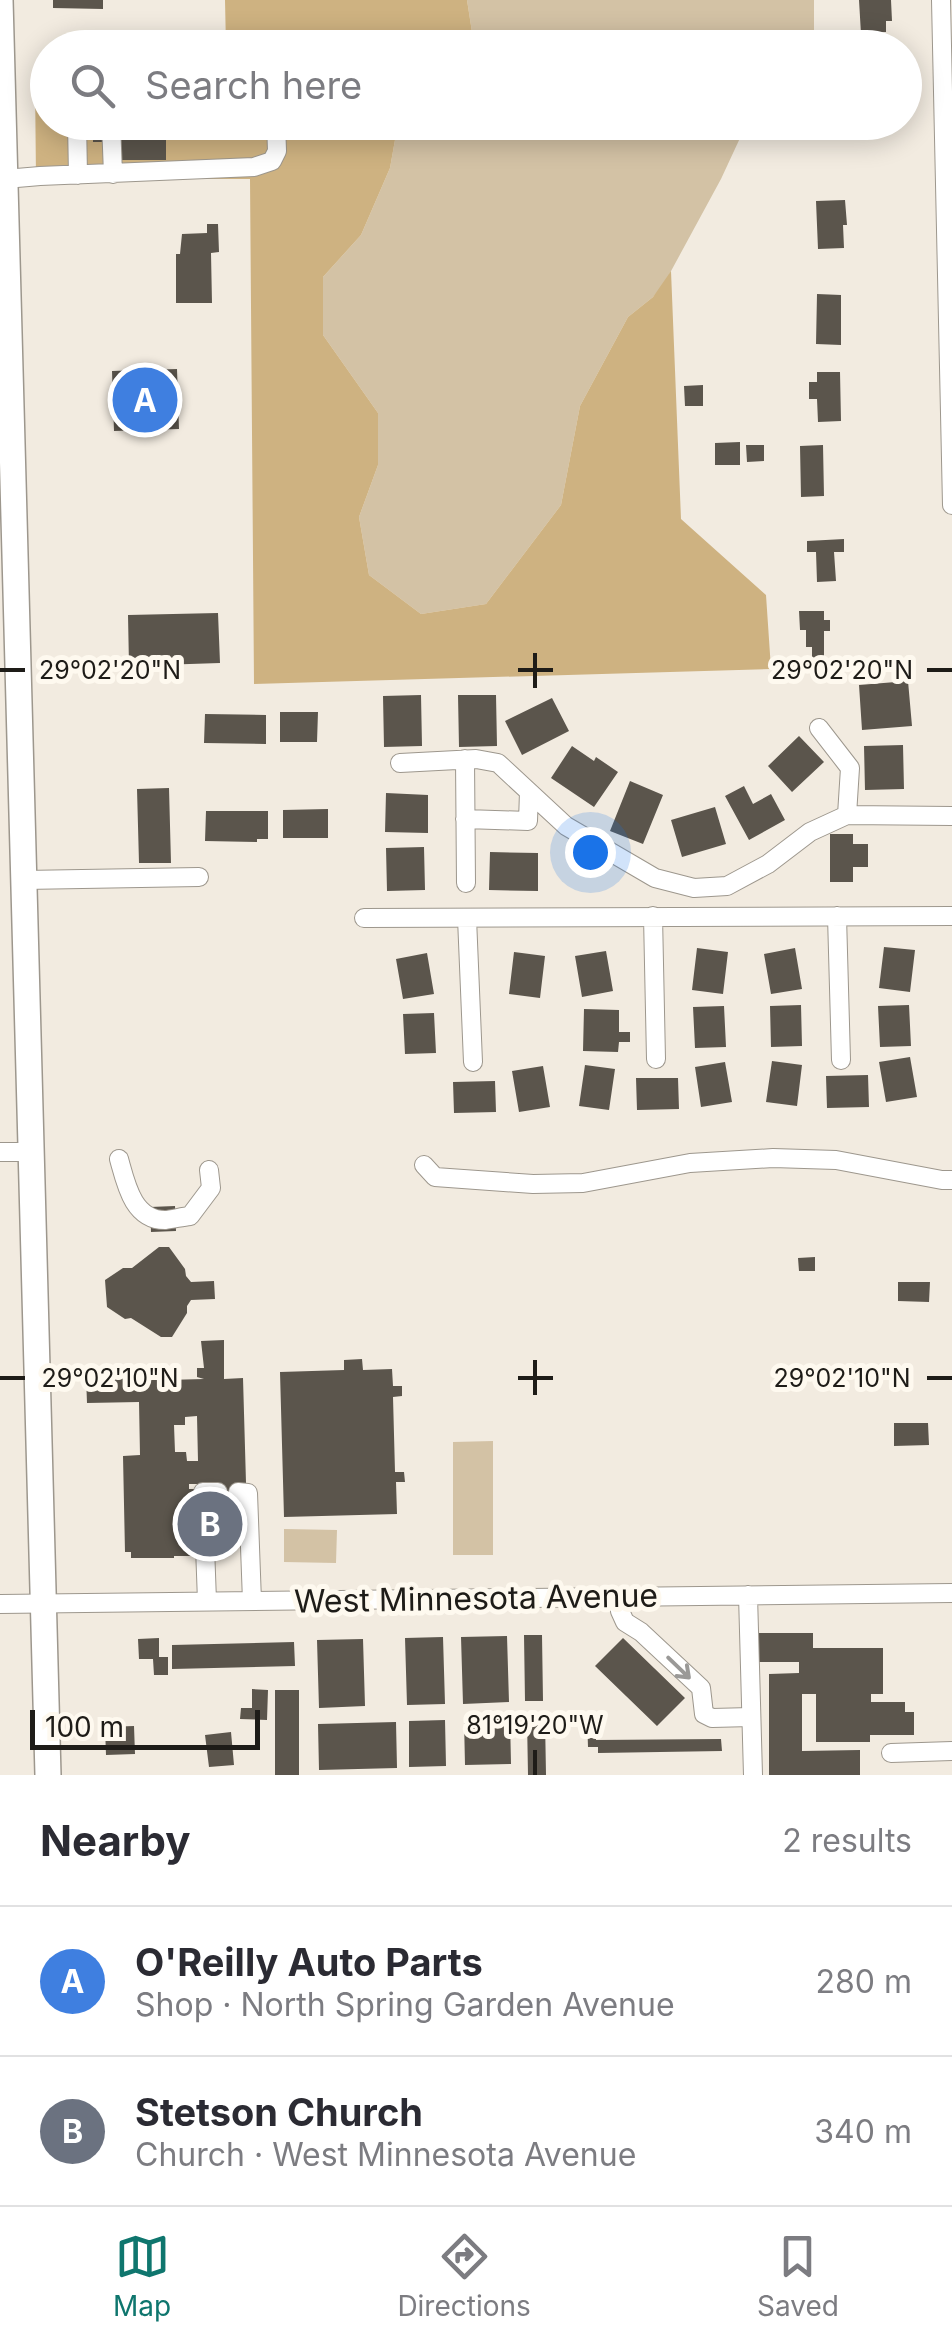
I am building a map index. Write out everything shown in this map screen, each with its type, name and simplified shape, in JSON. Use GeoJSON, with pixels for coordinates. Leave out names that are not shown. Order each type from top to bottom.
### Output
{"type":"FeatureCollection","features":[{"type":"Feature","properties":{"kind":"highway"},"geometry":{"type":"LineString","coordinates":[[0,0],[3,225],[48,1775]]}},
{"type":"Feature","properties":{"kind":"street"},"geometry":{"type":"LineString","coordinates":[[940,0],[952,505]]}},
{"type":"Feature","properties":{"kind":"street"},"geometry":{"type":"LineString","coordinates":[[77,140],[78,174]]}},
{"type":"Feature","properties":{"kind":"street"},"geometry":{"type":"LineString","coordinates":[[111,140],[113,174]]}},
{"type":"Feature","properties":{"kind":"street"},"geometry":{"type":"LineString","coordinates":[[3,170],[113,174],[254,168],[272,161],[277,140]]}},
{"type":"Feature","properties":{"kind":"street"},"geometry":{"type":"LineString","coordinates":[[819,728],[850,768],[846,815]]}},
{"type":"Feature","properties":{"kind":"street"},"geometry":{"type":"LineString","coordinates":[[464,759],[466,883]]}},
{"type":"Feature","properties":{"kind":"street"},"geometry":{"type":"LineString","coordinates":[[400,763],[476,759],[498,763],[566,826],[655,878],[694,888],[727,886],[768,864],[810,832],[846,815],[952,816]]}},
{"type":"Feature","properties":{"kind":"street"},"geometry":{"type":"LineString","coordinates":[[465,819],[528,821],[529,792]]}},
{"type":"Feature","properties":{"kind":"street"},"geometry":{"type":"LineString","coordinates":[[24,880],[199,877]]}},
{"type":"Feature","properties":{"kind":"street"},"geometry":{"type":"LineString","coordinates":[[653,916],[656,1059]]}},
{"type":"Feature","properties":{"kind":"street"},"geometry":{"type":"LineString","coordinates":[[837,916],[841,1060]]}},
{"type":"Feature","properties":{"kind":"street"},"geometry":{"type":"LineString","coordinates":[[364,918],[952,916]]}},
{"type":"Feature","properties":{"kind":"street"},"geometry":{"type":"LineString","coordinates":[[468,918],[473,1062]]}},
{"type":"Feature","properties":{"kind":"street"},"geometry":{"type":"LineString","coordinates":[[0,1152],[31,1152]]}},
{"type":"Feature","properties":{"kind":"street"},"geometry":{"type":"LineString","coordinates":[[424,1165],[434,1177],[532,1184],[583,1183],[690,1163],[773,1158],[836,1160],[952,1180]]}},
{"type":"Feature","properties":{"kind":"street"},"geometry":{"type":"LineString","coordinates":[[120,1159],[126,1186],[138,1209],[160,1220],[190,1216],[211,1188],[210,1170]]}},
{"type":"Feature","properties":{"kind":"street"},"geometry":{"type":"LineString","coordinates":[[206,1601],[204,1492],[218,1492]]}},
{"type":"Feature","properties":{"kind":"street"},"geometry":{"type":"LineString","coordinates":[[238,1492],[248,1493],[252,1601]]}},
{"type":"Feature","properties":{"kind":"street","name":"West Minnesota Avenue"},"geometry":{"type":"LineString","coordinates":[[0,1604],[952,1593]]}},
{"type":"Feature","properties":{"kind":"street"},"geometry":{"type":"LineString","coordinates":[[748,1596],[753,1775]]}},
{"type":"Feature","properties":{"kind":"street"},"geometry":{"type":"LineString","coordinates":[[619,1597],[625,1622],[641,1632],[700,1688],[704,1714],[712,1718],[752,1718]]}},
{"type":"Feature","properties":{"kind":"street"},"geometry":{"type":"LineString","coordinates":[[891,1753],[952,1751]]}},
{"type":"Feature","properties":{"kind":"shaded area"},"geometry":{"type":"Polygon","coordinates":[[[225,0],[467,0],[472,30],[226,30],[225,0]]]}},
{"type":"Feature","properties":{"kind":"shaded area"},"geometry":{"type":"Polygon","coordinates":[[[467,0],[814,0],[814,30],[472,30],[467,0]]]}},
{"type":"Feature","properties":{"kind":"shaded area"},"geometry":{"type":"Polygon","coordinates":[[[36,140],[395,140],[390,168],[361,235],[323,277],[323,335],[378,413],[378,465],[359,517],[369,575],[421,614],[486,604],[561,505],[580,406],[628,317],[653,297],[671,271],[681,519],[766,595],[771,669],[254,684],[250,179],[36,179],[36,140]]]}},
{"type":"Feature","properties":{"kind":"shaded area"},"geometry":{"type":"Polygon","coordinates":[[[395,140],[739,140],[664,284],[628,317],[580,406],[561,505],[486,604],[421,614],[369,575],[359,517],[378,465],[378,413],[323,335],[323,277],[361,235],[390,168],[395,140]]]}},
{"type":"Feature","properties":{"kind":"shaded area"},"geometry":{"type":"Polygon","coordinates":[[[493,1441],[493,1555],[453,1555],[453,1442],[493,1441]]]}},
{"type":"Feature","properties":{"kind":"shaded area"},"geometry":{"type":"Polygon","coordinates":[[[284,1529],[337,1530],[336,1563],[284,1562],[284,1529]]]}},
{"type":"Feature","properties":{"kind":"building"},"geometry":{"type":"Polygon","coordinates":[[[53,0],[103,0],[103,9],[53,8],[53,0]]]}},
{"type":"Feature","properties":{"kind":"building"},"geometry":{"type":"Polygon","coordinates":[[[859,0],[891,0],[892,21],[886,21],[886,30],[861,30],[859,0]]]}},
{"type":"Feature","properties":{"kind":"building"},"geometry":{"type":"Polygon","coordinates":[[[166,140],[166,160],[120,160],[120,142],[93,142],[166,140]]]}},
{"type":"Feature","properties":{"kind":"building"},"geometry":{"type":"Polygon","coordinates":[[[845,200],[844,248],[818,249],[816,201],[845,200]]]}},
{"type":"Feature","properties":{"kind":"building"},"geometry":{"type":"Polygon","coordinates":[[[207,224],[218,224],[219,252],[211,253],[212,303],[176,303],[176,254],[180,254],[182,234],[207,233],[207,224]]]}},
{"type":"Feature","properties":{"kind":"building"},"geometry":{"type":"Polygon","coordinates":[[[817,294],[841,295],[841,345],[816,344],[817,294]]]}},
{"type":"Feature","properties":{"kind":"building"},"geometry":{"type":"Polygon","coordinates":[[[177,369],[179,429],[114,431],[112,371],[177,369]]]}},
{"type":"Feature","properties":{"kind":"building"},"geometry":{"type":"Polygon","coordinates":[[[817,372],[840,372],[841,421],[818,422],[817,399],[809,399],[809,382],[817,382],[817,372]]]}},
{"type":"Feature","properties":{"kind":"building"},"geometry":{"type":"Polygon","coordinates":[[[703,385],[703,406],[685,406],[684,386],[703,385]]]}},
{"type":"Feature","properties":{"kind":"building"},"geometry":{"type":"Polygon","coordinates":[[[740,442],[740,465],[715,465],[715,443],[740,442]]]}},
{"type":"Feature","properties":{"kind":"building"},"geometry":{"type":"Polygon","coordinates":[[[746,445],[764,445],[764,461],[747,462],[746,445]]]}},
{"type":"Feature","properties":{"kind":"building"},"geometry":{"type":"Polygon","coordinates":[[[823,445],[824,496],[801,497],[800,446],[823,445]]]}},
{"type":"Feature","properties":{"kind":"building"},"geometry":{"type":"Polygon","coordinates":[[[844,539],[844,552],[834,552],[836,581],[817,582],[816,552],[807,552],[807,541],[844,539]]]}},
{"type":"Feature","properties":{"kind":"building"},"geometry":{"type":"Polygon","coordinates":[[[799,611],[824,611],[824,620],[830,620],[830,631],[824,631],[824,662],[812,662],[812,647],[806,647],[806,630],[800,630],[799,611]]]}},
{"type":"Feature","properties":{"kind":"building"},"geometry":{"type":"Polygon","coordinates":[[[218,613],[220,663],[129,666],[128,615],[218,613]]]}},
{"type":"Feature","properties":{"kind":"building"},"geometry":{"type":"Polygon","coordinates":[[[908,681],[912,726],[862,730],[859,685],[908,681]]]}},
{"type":"Feature","properties":{"kind":"building"},"geometry":{"type":"Polygon","coordinates":[[[421,695],[422,746],[384,747],[383,696],[421,695]]]}},
{"type":"Feature","properties":{"kind":"building"},"geometry":{"type":"Polygon","coordinates":[[[458,695],[496,695],[497,746],[459,747],[458,695]]]}},
{"type":"Feature","properties":{"kind":"building"},"geometry":{"type":"Polygon","coordinates":[[[552,698],[569,731],[522,755],[505,721],[552,698]]]}},
{"type":"Feature","properties":{"kind":"building"},"geometry":{"type":"Polygon","coordinates":[[[280,712],[318,712],[317,742],[280,742],[280,712]]]}},
{"type":"Feature","properties":{"kind":"building"},"geometry":{"type":"Polygon","coordinates":[[[205,714],[266,715],[266,744],[204,743],[205,714]]]}},
{"type":"Feature","properties":{"kind":"building"},"geometry":{"type":"Polygon","coordinates":[[[799,736],[824,762],[792,792],[768,766],[799,736]]]}},
{"type":"Feature","properties":{"kind":"building"},"geometry":{"type":"Polygon","coordinates":[[[903,745],[904,789],[865,790],[864,746],[903,745]]]}},
{"type":"Feature","properties":{"kind":"building"},"geometry":{"type":"Polygon","coordinates":[[[572,746],[618,772],[594,807],[551,778],[572,746]]]}},
{"type":"Feature","properties":{"kind":"building"},"geometry":{"type":"Polygon","coordinates":[[[630,781],[663,795],[643,844],[610,831],[630,781]]]}},
{"type":"Feature","properties":{"kind":"building"},"geometry":{"type":"Polygon","coordinates":[[[744,786],[753,804],[771,794],[785,820],[749,840],[725,796],[744,786]]]}},
{"type":"Feature","properties":{"kind":"building"},"geometry":{"type":"Polygon","coordinates":[[[169,788],[171,863],[139,863],[137,789],[169,788]]]}},
{"type":"Feature","properties":{"kind":"building"},"geometry":{"type":"Polygon","coordinates":[[[386,793],[428,795],[428,833],[385,832],[386,793]]]}},
{"type":"Feature","properties":{"kind":"building"},"geometry":{"type":"Polygon","coordinates":[[[715,807],[726,844],[682,857],[671,820],[715,807]]]}},
{"type":"Feature","properties":{"kind":"building"},"geometry":{"type":"Polygon","coordinates":[[[328,809],[328,838],[283,838],[283,810],[328,809]]]}},
{"type":"Feature","properties":{"kind":"building"},"geometry":{"type":"Polygon","coordinates":[[[206,811],[268,811],[268,839],[205,841],[206,811]]]}},
{"type":"Feature","properties":{"kind":"building"},"geometry":{"type":"Polygon","coordinates":[[[830,834],[853,834],[853,844],[868,844],[868,867],[853,867],[853,882],[830,882],[830,834]]]}},
{"type":"Feature","properties":{"kind":"building"},"geometry":{"type":"Polygon","coordinates":[[[424,847],[425,890],[387,891],[386,848],[424,847]]]}},
{"type":"Feature","properties":{"kind":"building"},"geometry":{"type":"Polygon","coordinates":[[[490,852],[538,853],[538,891],[489,890],[490,852]]]}},
{"type":"Feature","properties":{"kind":"building"},"geometry":{"type":"Polygon","coordinates":[[[884,947],[915,950],[910,992],[879,988],[884,947]]]}},
{"type":"Feature","properties":{"kind":"building"},"geometry":{"type":"Polygon","coordinates":[[[697,948],[728,952],[723,994],[692,990],[697,948]]]}},
{"type":"Feature","properties":{"kind":"building"},"geometry":{"type":"Polygon","coordinates":[[[795,948],[802,989],[771,994],[764,954],[795,948]]]}},
{"type":"Feature","properties":{"kind":"building"},"geometry":{"type":"Polygon","coordinates":[[[606,951],[613,991],[582,997],[575,956],[606,951]]]}},
{"type":"Feature","properties":{"kind":"building"},"geometry":{"type":"Polygon","coordinates":[[[514,952],[545,956],[540,998],[509,994],[514,952]]]}},
{"type":"Feature","properties":{"kind":"building"},"geometry":{"type":"Polygon","coordinates":[[[427,953],[434,994],[403,999],[396,959],[427,953]]]}},
{"type":"Feature","properties":{"kind":"building"},"geometry":{"type":"Polygon","coordinates":[[[801,1005],[802,1046],[771,1047],[770,1006],[801,1005]]]}},
{"type":"Feature","properties":{"kind":"building"},"geometry":{"type":"Polygon","coordinates":[[[909,1005],[911,1046],[880,1047],[878,1006],[909,1005]]]}},
{"type":"Feature","properties":{"kind":"building"},"geometry":{"type":"Polygon","coordinates":[[[724,1006],[726,1047],[695,1048],[693,1007],[724,1006]]]}},
{"type":"Feature","properties":{"kind":"building"},"geometry":{"type":"Polygon","coordinates":[[[584,1009],[619,1010],[619,1032],[630,1032],[630,1042],[619,1042],[618,1052],[583,1051],[584,1009]]]}},
{"type":"Feature","properties":{"kind":"building"},"geometry":{"type":"Polygon","coordinates":[[[434,1013],[436,1053],[405,1054],[403,1014],[434,1013]]]}},
{"type":"Feature","properties":{"kind":"building"},"geometry":{"type":"Polygon","coordinates":[[[910,1057],[917,1097],[886,1102],[879,1062],[910,1057]]]}},
{"type":"Feature","properties":{"kind":"building"},"geometry":{"type":"Polygon","coordinates":[[[772,1061],[802,1065],[797,1106],[766,1102],[772,1061]]]}},
{"type":"Feature","properties":{"kind":"building"},"geometry":{"type":"Polygon","coordinates":[[[725,1062],[732,1102],[701,1107],[695,1067],[725,1062]]]}},
{"type":"Feature","properties":{"kind":"building"},"geometry":{"type":"Polygon","coordinates":[[[585,1065],[615,1069],[609,1110],[579,1106],[585,1065]]]}},
{"type":"Feature","properties":{"kind":"building"},"geometry":{"type":"Polygon","coordinates":[[[543,1066],[550,1107],[519,1112],[512,1071],[543,1066]]]}},
{"type":"Feature","properties":{"kind":"building"},"geometry":{"type":"Polygon","coordinates":[[[868,1075],[869,1107],[827,1108],[826,1076],[868,1075]]]}},
{"type":"Feature","properties":{"kind":"building"},"geometry":{"type":"Polygon","coordinates":[[[636,1078],[678,1078],[679,1109],[637,1110],[636,1078]]]}},
{"type":"Feature","properties":{"kind":"building"},"geometry":{"type":"Polygon","coordinates":[[[495,1081],[496,1112],[454,1113],[453,1082],[495,1081]]]}},
{"type":"Feature","properties":{"kind":"building"},"geometry":{"type":"Polygon","coordinates":[[[175,1206],[176,1231],[151,1232],[150,1207],[175,1206]]]}},
{"type":"Feature","properties":{"kind":"building"},"geometry":{"type":"Polygon","coordinates":[[[159,1247],[169,1247],[191,1282],[214,1281],[215,1299],[191,1300],[172,1337],[161,1337],[107,1307],[105,1280],[123,1268],[132,1268],[159,1247]]]}},
{"type":"Feature","properties":{"kind":"building"},"geometry":{"type":"Polygon","coordinates":[[[815,1257],[815,1271],[799,1271],[798,1258],[815,1257]]]}},
{"type":"Feature","properties":{"kind":"building"},"geometry":{"type":"Polygon","coordinates":[[[898,1282],[930,1282],[929,1302],[898,1301],[898,1282]]]}},
{"type":"Feature","properties":{"kind":"building"},"geometry":{"type":"Polygon","coordinates":[[[224,1340],[224,1379],[243,1378],[246,1483],[238,1483],[238,1502],[218,1502],[217,1484],[189,1484],[189,1489],[194,1489],[191,1556],[131,1558],[131,1552],[125,1552],[123,1456],[140,1455],[139,1402],[87,1403],[86,1376],[166,1371],[166,1380],[204,1379],[197,1377],[197,1368],[204,1368],[201,1341],[224,1340]],[[197,1416],[185,1417],[185,1425],[174,1425],[175,1452],[186,1452],[187,1461],[198,1461],[197,1416]]]}},
{"type":"Feature","properties":{"kind":"building"},"geometry":{"type":"Polygon","coordinates":[[[362,1359],[363,1370],[392,1369],[393,1386],[402,1386],[402,1396],[393,1397],[395,1472],[404,1472],[405,1482],[396,1482],[397,1514],[284,1517],[280,1372],[344,1370],[344,1360],[362,1359]]]}},
{"type":"Feature","properties":{"kind":"building"},"geometry":{"type":"Polygon","coordinates":[[[894,1423],[928,1423],[929,1445],[894,1446],[894,1423]]]}},
{"type":"Feature","properties":{"kind":"building"},"geometry":{"type":"Polygon","coordinates":[[[755,1633],[813,1633],[813,1648],[883,1648],[883,1694],[871,1694],[871,1702],[905,1702],[905,1712],[914,1712],[914,1735],[870,1735],[870,1742],[816,1742],[816,1694],[802,1694],[802,1751],[860,1750],[860,1775],[769,1775],[769,1674],[799,1673],[799,1662],[755,1662],[755,1633]]]}},
{"type":"Feature","properties":{"kind":"building"},"geometry":{"type":"Polygon","coordinates":[[[524,1635],[542,1635],[543,1701],[525,1701],[524,1635]]]}},
{"type":"Feature","properties":{"kind":"building"},"geometry":{"type":"Polygon","coordinates":[[[507,1636],[509,1702],[463,1704],[461,1637],[507,1636]]]}},
{"type":"Feature","properties":{"kind":"building"},"geometry":{"type":"Polygon","coordinates":[[[443,1637],[445,1704],[407,1705],[405,1638],[443,1637]]]}},
{"type":"Feature","properties":{"kind":"building"},"geometry":{"type":"Polygon","coordinates":[[[159,1638],[159,1657],[168,1657],[168,1675],[154,1675],[153,1659],[139,1659],[138,1639],[159,1638]]]}},
{"type":"Feature","properties":{"kind":"building"},"geometry":{"type":"Polygon","coordinates":[[[623,1638],[685,1698],[657,1726],[595,1666],[623,1638]]]}},
{"type":"Feature","properties":{"kind":"building"},"geometry":{"type":"Polygon","coordinates":[[[363,1639],[365,1706],[319,1708],[317,1640],[363,1639]]]}},
{"type":"Feature","properties":{"kind":"building"},"geometry":{"type":"Polygon","coordinates":[[[294,1642],[295,1666],[172,1669],[172,1645],[294,1642]]]}},
{"type":"Feature","properties":{"kind":"building"},"geometry":{"type":"Polygon","coordinates":[[[252,1689],[268,1690],[267,1720],[240,1719],[241,1708],[252,1708],[252,1689]]]}},
{"type":"Feature","properties":{"kind":"building"},"geometry":{"type":"Polygon","coordinates":[[[275,1690],[299,1690],[299,1775],[275,1775],[275,1690]]]}},
{"type":"Feature","properties":{"kind":"building"},"geometry":{"type":"Polygon","coordinates":[[[587,1717],[596,1717],[596,1740],[721,1739],[722,1751],[598,1753],[598,1747],[588,1747],[587,1717]]]}},
{"type":"Feature","properties":{"kind":"building"},"geometry":{"type":"Polygon","coordinates":[[[510,1719],[511,1764],[465,1765],[464,1720],[510,1719]]]}},
{"type":"Feature","properties":{"kind":"building"},"geometry":{"type":"Polygon","coordinates":[[[527,1719],[545,1719],[546,1775],[528,1775],[527,1719]]]}},
{"type":"Feature","properties":{"kind":"building"},"geometry":{"type":"Polygon","coordinates":[[[445,1720],[446,1766],[409,1767],[409,1721],[445,1720]]]}},
{"type":"Feature","properties":{"kind":"building"},"geometry":{"type":"Polygon","coordinates":[[[396,1722],[397,1768],[319,1770],[318,1724],[396,1722]]]}},
{"type":"Feature","properties":{"kind":"building"},"geometry":{"type":"Polygon","coordinates":[[[134,1726],[135,1754],[106,1755],[105,1727],[134,1726]]]}},
{"type":"Feature","properties":{"kind":"building"},"geometry":{"type":"Polygon","coordinates":[[[231,1732],[234,1765],[209,1767],[205,1735],[231,1732]]]}},
{"type":"Feature","properties":{"kind":"place","name":"O'Reilly Auto Parts"},"geometry":{"type":"Point","coordinates":[145,400]}},
{"type":"Feature","properties":{"kind":"place","name":"Stetson Church"},"geometry":{"type":"Point","coordinates":[210,1524]}}]}
